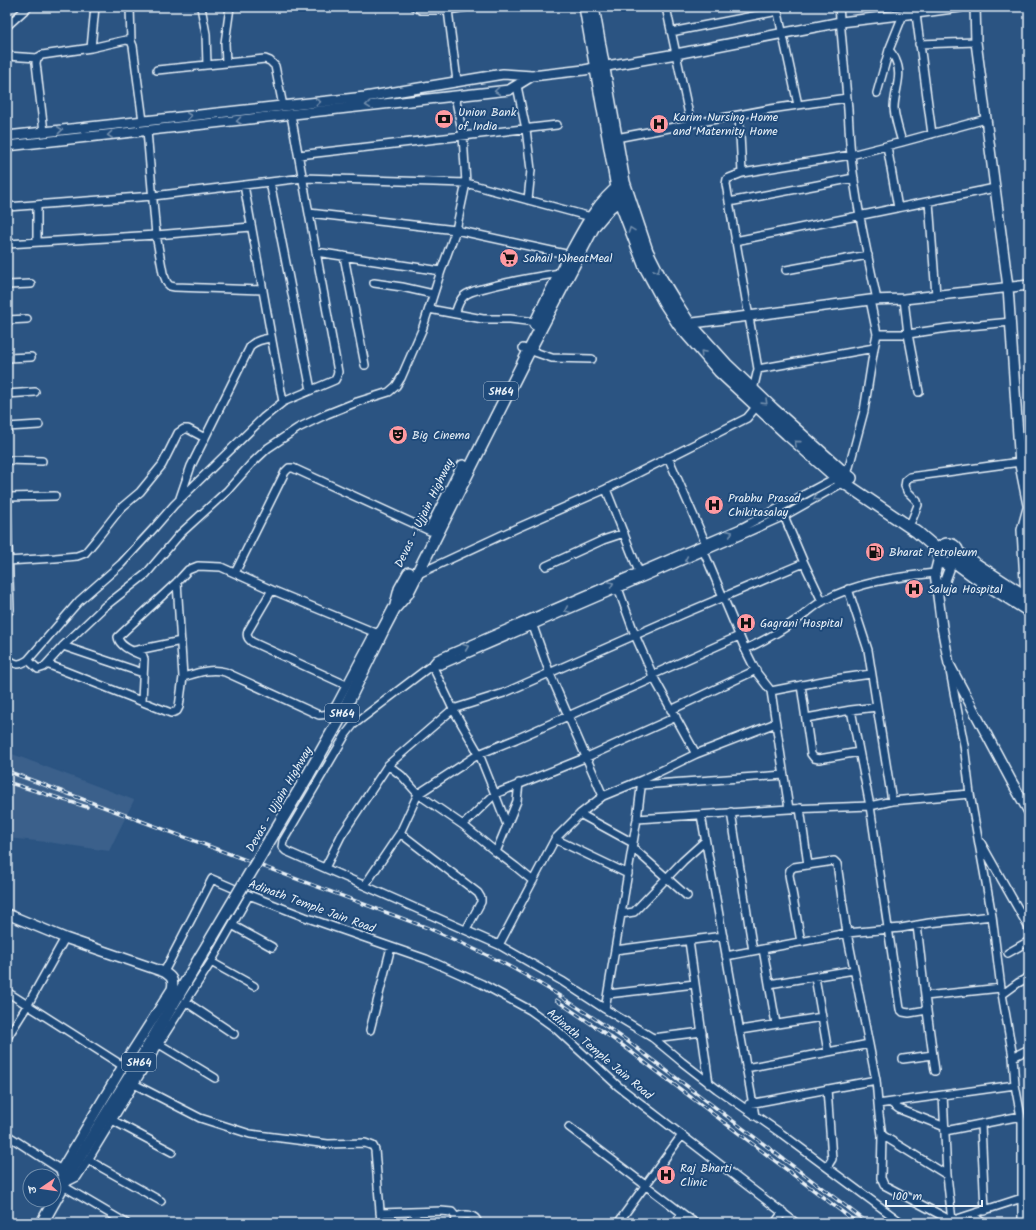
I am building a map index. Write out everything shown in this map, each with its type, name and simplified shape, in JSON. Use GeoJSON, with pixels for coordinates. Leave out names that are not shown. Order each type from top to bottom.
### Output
{"type":"FeatureCollection","features":[{"type":"Feature","properties":{"kind":"main road"},"geometry":{"type":"LineString","coordinates":[[585,7],[616,138],[622,191]]}},
{"type":"Feature","properties":{"kind":"main road"},"geometry":{"type":"LineString","coordinates":[[593,7],[600,67],[622,191],[645,267],[664,302],[684,324],[844,476],[931,534],[940,551],[941,562],[946,564],[955,560]]}},
{"type":"Feature","properties":{"kind":"main road","name":"Devas - Ujjain Highway"},"geometry":{"type":"LineString","coordinates":[[64,1185],[74,1166],[145,1052],[202,956],[338,722],[375,647],[380,630],[394,609],[407,594],[526,349],[536,322],[560,273],[591,217],[606,199],[622,191]]}},
{"type":"Feature","properties":{"kind":"main road","name":"Devas - Ujjain Highway"},"geometry":{"type":"LineString","coordinates":[[394,609],[400,589],[526,349],[594,226],[622,191]]}},
{"type":"Feature","properties":{"kind":"main road"},"geometry":{"type":"LineString","coordinates":[[684,324],[720,371],[757,406],[940,551]]}},
{"type":"Feature","properties":{"kind":"main road"},"geometry":{"type":"LineString","coordinates":[[940,551],[950,544],[954,546],[957,548],[955,560]]}},
{"type":"Feature","properties":{"kind":"main road"},"geometry":{"type":"LineString","coordinates":[[955,560],[1028,599]]}},
{"type":"Feature","properties":{"kind":"main road"},"geometry":{"type":"LineString","coordinates":[[955,560],[974,576],[1029,611]]}},
{"type":"Feature","properties":{"kind":"main road","name":"SH64"},"geometry":{"type":"LineString","coordinates":[[45,1222],[64,1185]]}},
{"type":"Feature","properties":{"kind":"street"},"geometry":{"type":"LineString","coordinates":[[7,24],[28,7]]}},
{"type":"Feature","properties":{"kind":"street"},"geometry":{"type":"LineString","coordinates":[[91,48],[95,7]]}},
{"type":"Feature","properties":{"kind":"street"},"geometry":{"type":"LineString","coordinates":[[130,7],[131,41],[133,46],[143,121]]}},
{"type":"Feature","properties":{"kind":"street"},"geometry":{"type":"LineString","coordinates":[[202,7],[206,34],[207,65]]}},
{"type":"Feature","properties":{"kind":"street"},"geometry":{"type":"LineString","coordinates":[[226,63],[225,43],[230,7]]}},
{"type":"Feature","properties":{"kind":"street"},"geometry":{"type":"LineString","coordinates":[[415,7],[421,10],[448,10],[466,7]]}},
{"type":"Feature","properties":{"kind":"street"},"geometry":{"type":"LineString","coordinates":[[666,7],[691,124]]}},
{"type":"Feature","properties":{"kind":"street"},"geometry":{"type":"LineString","coordinates":[[432,665],[441,665],[784,516],[844,476],[864,411],[874,348],[878,334],[868,255],[860,216],[851,154],[848,98],[839,7]]}},
{"type":"Feature","properties":{"kind":"street"},"geometry":{"type":"LineString","coordinates":[[7,136],[365,97],[502,74],[532,76],[600,67],[841,22],[903,15],[916,10],[960,7]]}},
{"type":"Feature","properties":{"kind":"street"},"geometry":{"type":"LineString","coordinates":[[974,7],[976,42],[1008,287],[1028,509],[1022,530],[1028,599]]}},
{"type":"Feature","properties":{"kind":"street"},"geometry":{"type":"LineString","coordinates":[[671,32],[778,9],[798,105]]}},
{"type":"Feature","properties":{"kind":"street"},"geometry":{"type":"LineString","coordinates":[[448,10],[457,81]]}},
{"type":"Feature","properties":{"kind":"street"},"geometry":{"type":"LineString","coordinates":[[916,10],[919,44],[932,134]]}},
{"type":"Feature","properties":{"kind":"street"},"geometry":{"type":"LineString","coordinates":[[877,93],[889,50],[903,15]]}},
{"type":"Feature","properties":{"kind":"street"},"geometry":{"type":"LineString","coordinates":[[7,56],[37,58],[42,54],[91,48],[126,40],[131,41]]}},
{"type":"Feature","properties":{"kind":"street"},"geometry":{"type":"LineString","coordinates":[[919,44],[976,42]]}},
{"type":"Feature","properties":{"kind":"street"},"geometry":{"type":"LineString","coordinates":[[889,50],[896,61],[898,68],[894,108],[902,142]]}},
{"type":"Feature","properties":{"kind":"street"},"geometry":{"type":"LineString","coordinates":[[37,58],[36,63],[44,132]]}},
{"type":"Feature","properties":{"kind":"street"},"geometry":{"type":"LineString","coordinates":[[157,70],[265,59],[270,61],[275,66],[283,106]]}},
{"type":"Feature","properties":{"kind":"street"},"geometry":{"type":"LineString","coordinates":[[7,146],[509,90],[532,76]]}},
{"type":"Feature","properties":{"kind":"street"},"geometry":{"type":"LineString","coordinates":[[517,86],[526,129],[532,170],[528,200]]}},
{"type":"Feature","properties":{"kind":"street"},"geometry":{"type":"LineString","coordinates":[[28,660],[38,669],[47,664],[63,646],[104,607],[146,574],[180,534],[227,491],[251,464],[268,448],[298,428],[327,414],[389,392],[396,386],[422,330],[456,230],[466,183],[463,136],[455,96]]}},
{"type":"Feature","properties":{"kind":"street"},"geometry":{"type":"LineString","coordinates":[[616,138],[739,115],[848,98]]}},
{"type":"Feature","properties":{"kind":"street"},"geometry":{"type":"LineString","coordinates":[[7,659],[20,665],[28,660],[79,601],[121,564],[179,500],[263,418],[283,402],[335,380],[338,372],[291,115]]}},
{"type":"Feature","properties":{"kind":"street"},"geometry":{"type":"LineString","coordinates":[[739,115],[742,173]]}},
{"type":"Feature","properties":{"kind":"street"},"geometry":{"type":"LineString","coordinates":[[753,390],[758,369],[726,184],[727,179],[742,173],[851,154],[887,146],[986,119]]}},
{"type":"Feature","properties":{"kind":"street"},"geometry":{"type":"LineString","coordinates":[[299,155],[557,125]]}},
{"type":"Feature","properties":{"kind":"street"},"geometry":{"type":"LineString","coordinates":[[147,131],[156,235],[163,273],[167,283],[170,286],[175,287],[263,290]]}},
{"type":"Feature","properties":{"kind":"street"},"geometry":{"type":"LineString","coordinates":[[887,146],[898,208]]}},
{"type":"Feature","properties":{"kind":"street"},"geometry":{"type":"LineString","coordinates":[[7,207],[153,196],[303,178],[466,183],[591,217]]}},
{"type":"Feature","properties":{"kind":"street"},"geometry":{"type":"LineString","coordinates":[[729,202],[854,178]]}},
{"type":"Feature","properties":{"kind":"street"},"geometry":{"type":"LineString","coordinates":[[270,182],[311,390]]}},
{"type":"Feature","properties":{"kind":"street"},"geometry":{"type":"LineString","coordinates":[[244,185],[283,402]]}},
{"type":"Feature","properties":{"kind":"street"},"geometry":{"type":"LineString","coordinates":[[736,241],[995,188]]}},
{"type":"Feature","properties":{"kind":"street"},"geometry":{"type":"LineString","coordinates":[[929,202],[936,295]]}},
{"type":"Feature","properties":{"kind":"street"},"geometry":{"type":"LineString","coordinates":[[37,205],[37,242]]}},
{"type":"Feature","properties":{"kind":"street"},"geometry":{"type":"LineString","coordinates":[[309,213],[456,230],[570,255]]}},
{"type":"Feature","properties":{"kind":"street"},"geometry":{"type":"LineString","coordinates":[[7,244],[156,235],[251,226]]}},
{"type":"Feature","properties":{"kind":"street"},"geometry":{"type":"LineString","coordinates":[[316,252],[441,271]]}},
{"type":"Feature","properties":{"kind":"street"},"geometry":{"type":"LineString","coordinates":[[786,270],[868,255]]}},
{"type":"Feature","properties":{"kind":"street"},"geometry":{"type":"LineString","coordinates":[[344,256],[365,365]]}},
{"type":"Feature","properties":{"kind":"street"},"geometry":{"type":"LineString","coordinates":[[455,314],[461,299],[470,293],[500,284],[560,273]]}},
{"type":"Feature","properties":{"kind":"street"},"geometry":{"type":"LineString","coordinates":[[374,283],[433,294]]}},
{"type":"Feature","properties":{"kind":"street"},"geometry":{"type":"LineString","coordinates":[[7,285],[31,284]]}},
{"type":"Feature","properties":{"kind":"street"},"geometry":{"type":"LineString","coordinates":[[684,324],[874,300],[904,299],[1029,285]]}},
{"type":"Feature","properties":{"kind":"street"},"geometry":{"type":"LineString","coordinates":[[904,299],[908,334],[919,392]]}},
{"type":"Feature","properties":{"kind":"street"},"geometry":{"type":"LineString","coordinates":[[429,309],[483,319],[510,319],[536,322]]}},
{"type":"Feature","properties":{"kind":"street"},"geometry":{"type":"LineString","coordinates":[[7,320],[27,319]]}},
{"type":"Feature","properties":{"kind":"street"},"geometry":{"type":"LineString","coordinates":[[878,334],[908,334],[948,328],[1011,322]]}},
{"type":"Feature","properties":{"kind":"street"},"geometry":{"type":"LineString","coordinates":[[179,500],[191,466],[251,345],[259,340],[271,338]]}},
{"type":"Feature","properties":{"kind":"street"},"geometry":{"type":"LineString","coordinates":[[758,369],[874,348]]}},
{"type":"Feature","properties":{"kind":"street"},"geometry":{"type":"LineString","coordinates":[[526,349],[552,358],[592,359]]}},
{"type":"Feature","properties":{"kind":"street"},"geometry":{"type":"LineString","coordinates":[[7,358],[31,357]]}},
{"type":"Feature","properties":{"kind":"street"},"geometry":{"type":"LineString","coordinates":[[7,394],[35,392]]}},
{"type":"Feature","properties":{"kind":"street"},"geometry":{"type":"LineString","coordinates":[[416,575],[606,489],[747,418],[757,406]]}},
{"type":"Feature","properties":{"kind":"street"},"geometry":{"type":"LineString","coordinates":[[7,427],[39,425]]}},
{"type":"Feature","properties":{"kind":"street"},"geometry":{"type":"LineString","coordinates":[[8,561],[63,558],[85,553],[96,542],[121,508],[140,492],[162,465],[178,433],[184,429],[188,429],[205,438]]}},
{"type":"Feature","properties":{"kind":"street"},"geometry":{"type":"LineString","coordinates":[[668,458],[706,544]]}},
{"type":"Feature","properties":{"kind":"street"},"geometry":{"type":"LineString","coordinates":[[7,460],[42,461]]}},
{"type":"Feature","properties":{"kind":"street"},"geometry":{"type":"LineString","coordinates":[[912,520],[918,505],[917,501],[905,486],[906,480],[910,477],[1023,464]]}},
{"type":"Feature","properties":{"kind":"street"},"geometry":{"type":"LineString","coordinates":[[235,573],[285,472],[289,468],[293,468],[430,531]]}},
{"type":"Feature","properties":{"kind":"street"},"geometry":{"type":"LineString","coordinates":[[844,476],[743,528],[438,659],[353,725],[346,734],[283,841],[282,847],[286,851],[499,945],[562,981],[653,1038],[709,1084],[902,1223]]}},
{"type":"Feature","properties":{"kind":"street"},"geometry":{"type":"LineString","coordinates":[[606,489],[639,572]]}},
{"type":"Feature","properties":{"kind":"street"},"geometry":{"type":"LineString","coordinates":[[7,497],[55,496]]}},
{"type":"Feature","properties":{"kind":"street"},"geometry":{"type":"LineString","coordinates":[[7,512],[10,610]]}},
{"type":"Feature","properties":{"kind":"street"},"geometry":{"type":"LineString","coordinates":[[784,516],[822,601]]}},
{"type":"Feature","properties":{"kind":"street"},"geometry":{"type":"LineString","coordinates":[[546,566],[603,540],[624,533]]}},
{"type":"Feature","properties":{"kind":"street"},"geometry":{"type":"LineString","coordinates":[[940,551],[935,573],[938,594],[964,745],[970,794],[992,916],[1013,1057],[1015,1085],[1022,1119],[1022,1223]]}},
{"type":"Feature","properties":{"kind":"street"},"geometry":{"type":"LineString","coordinates":[[704,552],[745,649],[756,670],[771,691],[789,809]]}},
{"type":"Feature","properties":{"kind":"street"},"geometry":{"type":"LineString","coordinates":[[938,594],[955,560]]}},
{"type":"Feature","properties":{"kind":"street"},"geometry":{"type":"LineString","coordinates":[[325,868],[341,836],[388,765],[453,709],[504,693],[550,674],[683,614],[804,563]]}},
{"type":"Feature","properties":{"kind":"street"},"geometry":{"type":"LineString","coordinates":[[142,701],[144,673],[143,656],[122,644],[118,640],[118,637],[188,570],[198,566],[221,567],[272,590],[380,630],[372,637],[332,712],[325,715],[319,715],[225,672],[210,670],[183,677]]}},
{"type":"Feature","properties":{"kind":"street"},"geometry":{"type":"LineString","coordinates":[[745,649],[774,635],[822,601],[848,589],[901,577],[935,573]]}},
{"type":"Feature","properties":{"kind":"street"},"geometry":{"type":"LineString","coordinates":[[47,664],[171,713],[177,711],[179,707],[183,677],[177,582]]}},
{"type":"Feature","properties":{"kind":"street"},"geometry":{"type":"LineString","coordinates":[[618,588],[635,635],[653,676],[696,754]]}},
{"type":"Feature","properties":{"kind":"street"},"geometry":{"type":"LineString","coordinates":[[848,589],[868,650],[892,802]]}},
{"type":"Feature","properties":{"kind":"street"},"geometry":{"type":"LineString","coordinates":[[272,590],[248,632],[247,635],[249,639],[252,642],[346,685]]}},
{"type":"Feature","properties":{"kind":"street"},"geometry":{"type":"LineString","coordinates":[[533,626],[550,674],[603,796]]}},
{"type":"Feature","properties":{"kind":"street"},"geometry":{"type":"LineString","coordinates":[[365,885],[400,833],[418,794],[478,754],[568,716],[740,636]]}},
{"type":"Feature","properties":{"kind":"street"},"geometry":{"type":"LineString","coordinates":[[133,651],[180,641]]}},
{"type":"Feature","properties":{"kind":"street"},"geometry":{"type":"LineString","coordinates":[[63,646],[144,673]]}},
{"type":"Feature","properties":{"kind":"street"},"geometry":{"type":"LineString","coordinates":[[949,664],[1013,784],[1026,801],[1029,812]]}},
{"type":"Feature","properties":{"kind":"street"},"geometry":{"type":"LineString","coordinates":[[432,665],[453,709],[478,754],[507,825]]}},
{"type":"Feature","properties":{"kind":"street"},"geometry":{"type":"LineString","coordinates":[[671,710],[756,670]]}},
{"type":"Feature","properties":{"kind":"street"},"geometry":{"type":"LineString","coordinates":[[771,691],[828,680],[871,674]]}},
{"type":"Feature","properties":{"kind":"street"},"geometry":{"type":"LineString","coordinates":[[801,685],[811,754],[814,758],[819,759],[858,752]]}},
{"type":"Feature","properties":{"kind":"street"},"geometry":{"type":"LineString","coordinates":[[806,718],[877,707]]}},
{"type":"Feature","properties":{"kind":"street"},"geometry":{"type":"LineString","coordinates":[[851,710],[858,752],[870,806],[900,1009],[903,1012],[909,1013],[927,1010]]}},
{"type":"Feature","properties":{"kind":"street"},"geometry":{"type":"LineString","coordinates":[[463,825],[495,794],[519,783],[587,757],[676,717]]}},
{"type":"Feature","properties":{"kind":"street"},"geometry":{"type":"LineString","coordinates":[[499,945],[555,839],[580,814],[603,796],[641,783],[696,754],[776,723]]}},
{"type":"Feature","properties":{"kind":"street"},"geometry":{"type":"LineString","coordinates":[[388,765],[402,776],[418,794],[463,825],[533,881]]}},
{"type":"Feature","properties":{"kind":"street"},"geometry":{"type":"LineString","coordinates":[[641,783],[784,775]]}},
{"type":"Feature","properties":{"kind":"street"},"geometry":{"type":"LineString","coordinates":[[496,852],[517,801],[519,783]]}},
{"type":"Feature","properties":{"kind":"street"},"geometry":{"type":"LineString","coordinates":[[605,1009],[638,819],[641,783]]}},
{"type":"Feature","properties":{"kind":"street"},"geometry":{"type":"LineString","coordinates":[[638,819],[800,808],[870,806],[892,802],[970,794]]}},
{"type":"Feature","properties":{"kind":"street"},"geometry":{"type":"LineString","coordinates":[[800,808],[808,864]]}},
{"type":"Feature","properties":{"kind":"street"},"geometry":{"type":"LineString","coordinates":[[731,812],[753,951]]}},
{"type":"Feature","properties":{"kind":"street"},"geometry":{"type":"LineString","coordinates":[[580,814],[633,846],[687,896]]}},
{"type":"Feature","properties":{"kind":"street"},"geometry":{"type":"LineString","coordinates":[[701,815],[755,1116]]}},
{"type":"Feature","properties":{"kind":"street"},"geometry":{"type":"LineString","coordinates":[[400,833],[478,893],[481,898],[481,902],[466,930]]}},
{"type":"Feature","properties":{"kind":"street"},"geometry":{"type":"LineString","coordinates":[[555,839],[628,874]]}},
{"type":"Feature","properties":{"kind":"street"},"geometry":{"type":"LineString","coordinates":[[978,839],[1029,928]]}},
{"type":"Feature","properties":{"kind":"street"},"geometry":{"type":"LineString","coordinates":[[621,914],[634,912],[683,861],[706,841]]}},
{"type":"Feature","properties":{"kind":"street"},"geometry":{"type":"LineString","coordinates":[[801,942],[789,875],[790,870],[794,867],[808,864],[834,861],[837,864],[847,933],[876,1080],[882,1135],[881,1178],[884,1185],[949,1222],[1029,1195]]}},
{"type":"Feature","properties":{"kind":"street","name":"Adinath Temple Jain Road"},"geometry":{"type":"LineString","coordinates":[[164,972],[212,879],[305,917],[426,959],[482,984],[530,1010],[555,1028],[618,1086],[796,1223]]}},
{"type":"Feature","properties":{"kind":"street"},"geometry":{"type":"LineString","coordinates":[[64,1185],[77,1177],[88,1160],[211,962],[249,895]]}},
{"type":"Feature","properties":{"kind":"street"},"geometry":{"type":"LineString","coordinates":[[7,914],[65,938],[164,972],[172,978],[174,983],[172,989],[123,1066],[62,1168]]}},
{"type":"Feature","properties":{"kind":"street"},"geometry":{"type":"LineString","coordinates":[[726,956],[847,933],[889,930],[992,916]]}},
{"type":"Feature","properties":{"kind":"street"},"geometry":{"type":"LineString","coordinates":[[232,925],[272,947]]}},
{"type":"Feature","properties":{"kind":"street"},"geometry":{"type":"LineString","coordinates":[[917,925],[935,1072]]}},
{"type":"Feature","properties":{"kind":"street"},"geometry":{"type":"LineString","coordinates":[[615,950],[723,936]]}},
{"type":"Feature","properties":{"kind":"street"},"geometry":{"type":"LineString","coordinates":[[7,1038],[27,1006],[65,938]]}},
{"type":"Feature","properties":{"kind":"street"},"geometry":{"type":"LineString","coordinates":[[689,941],[709,1084]]}},
{"type":"Feature","properties":{"kind":"street"},"geometry":{"type":"LineString","coordinates":[[1008,953],[1029,941]]}},
{"type":"Feature","properties":{"kind":"street"},"geometry":{"type":"LineString","coordinates":[[370,1030],[391,947]]}},
{"type":"Feature","properties":{"kind":"street"},"geometry":{"type":"LineString","coordinates":[[764,949],[776,1024]]}},
{"type":"Feature","properties":{"kind":"street"},"geometry":{"type":"LineString","coordinates":[[211,962],[254,986]]}},
{"type":"Feature","properties":{"kind":"street"},"geometry":{"type":"LineString","coordinates":[[769,984],[854,970]]}},
{"type":"Feature","properties":{"kind":"street"},"geometry":{"type":"LineString","coordinates":[[815,976],[828,1052]]}},
{"type":"Feature","properties":{"kind":"street"},"geometry":{"type":"LineString","coordinates":[[925,996],[1002,991],[1029,977]]}},
{"type":"Feature","properties":{"kind":"street"},"geometry":{"type":"LineString","coordinates":[[608,994],[695,984]]}},
{"type":"Feature","properties":{"kind":"street"},"geometry":{"type":"LineString","coordinates":[[7,992],[123,1066]]}},
{"type":"Feature","properties":{"kind":"street"},"geometry":{"type":"LineString","coordinates":[[186,1002],[234,1034]]}},
{"type":"Feature","properties":{"kind":"street"},"geometry":{"type":"LineString","coordinates":[[740,1030],[822,1017]]}},
{"type":"Feature","properties":{"kind":"street"},"geometry":{"type":"LineString","coordinates":[[653,1038],[702,1032]]}},
{"type":"Feature","properties":{"kind":"street"},"geometry":{"type":"LineString","coordinates":[[159,1044],[215,1078]]}},
{"type":"Feature","properties":{"kind":"street"},"geometry":{"type":"LineString","coordinates":[[746,1068],[869,1044]]}},
{"type":"Feature","properties":{"kind":"street"},"geometry":{"type":"LineString","coordinates":[[1013,1057],[1029,1049]]}},
{"type":"Feature","properties":{"kind":"street"},"geometry":{"type":"LineString","coordinates":[[903,1059],[933,1055]]}},
{"type":"Feature","properties":{"kind":"street"},"geometry":{"type":"LineString","coordinates":[[740,1105],[753,1104],[876,1080]]}},
{"type":"Feature","properties":{"kind":"street"},"geometry":{"type":"LineString","coordinates":[[134,1084],[200,1118],[250,1134],[328,1144],[365,1143],[373,1146],[375,1150],[381,1223]]}},
{"type":"Feature","properties":{"kind":"street"},"geometry":{"type":"LineString","coordinates":[[878,1104],[1015,1085]]}},
{"type":"Feature","properties":{"kind":"street"},"geometry":{"type":"LineString","coordinates":[[827,1090],[832,1159],[827,1168]]}},
{"type":"Feature","properties":{"kind":"street"},"geometry":{"type":"LineString","coordinates":[[943,1095],[949,1222]]}},
{"type":"Feature","properties":{"kind":"street"},"geometry":{"type":"LineString","coordinates":[[891,1102],[899,1109],[945,1129],[1029,1119]]}},
{"type":"Feature","properties":{"kind":"street"},"geometry":{"type":"LineString","coordinates":[[112,1120],[172,1152]]}},
{"type":"Feature","properties":{"kind":"street"},"geometry":{"type":"LineString","coordinates":[[981,1125],[985,1211]]}},
{"type":"Feature","properties":{"kind":"street"},"geometry":{"type":"LineString","coordinates":[[569,1127],[695,1223]]}},
{"type":"Feature","properties":{"kind":"street"},"geometry":{"type":"LineString","coordinates":[[7,1135],[58,1168]]}},
{"type":"Feature","properties":{"kind":"street"},"geometry":{"type":"LineString","coordinates":[[618,1223],[682,1135]]}},
{"type":"Feature","properties":{"kind":"street"},"geometry":{"type":"LineString","coordinates":[[882,1135],[947,1175]]}},
{"type":"Feature","properties":{"kind":"street"},"geometry":{"type":"LineString","coordinates":[[88,1160],[161,1201]]}},
{"type":"Feature","properties":{"kind":"street"},"geometry":{"type":"LineString","coordinates":[[62,1175],[64,1185],[126,1223]]}},
{"type":"Feature","properties":{"kind":"street"},"geometry":{"type":"LineString","coordinates":[[415,1212],[417,1223]]}},
{"type":"Feature","properties":{"kind":"street"},"geometry":{"type":"LineString","coordinates":[[380,1213],[452,1212],[455,1220],[463,1214],[476,1218],[478,1223]]}},
{"type":"Feature","properties":{"kind":"street"},"geometry":{"type":"LineString","coordinates":[[775,1223],[783,1212]]}},
{"type":"Feature","properties":{"kind":"street"},"geometry":{"type":"LineString","coordinates":[[675,1223],[682,1214]]}},
{"type":"Feature","properties":{"kind":"street"},"geometry":{"type":"LineString","coordinates":[[972,1215],[983,1223]]}},
{"type":"Feature","properties":{"kind":"shaded area"},"geometry":{"type":"Polygon","coordinates":[[[7,752],[134,800],[109,851],[7,838],[7,752]]]}},
{"type":"Feature","properties":{"kind":"railway"},"geometry":{"type":"LineString","coordinates":[[7,771],[428,928],[505,964],[558,995],[626,1040],[868,1223]]}},
{"type":"Feature","properties":{"kind":"railway"},"geometry":{"type":"LineString","coordinates":[[7,782],[87,807]]}},
{"type":"Feature","properties":{"kind":"railway"},"geometry":{"type":"LineString","coordinates":[[556,1000],[622,1045],[857,1223]]}},
{"type":"Feature","properties":{"kind":"place","name":"Union Bank of India"},"geometry":{"type":"Point","coordinates":[444,119]}},
{"type":"Feature","properties":{"kind":"place","name":"Karim Nursing Home and Maternity Home"},"geometry":{"type":"Point","coordinates":[659,124]}},
{"type":"Feature","properties":{"kind":"place","name":"Sohail WheatMeal"},"geometry":{"type":"Point","coordinates":[509,258]}},
{"type":"Feature","properties":{"kind":"place","name":"Big Cinema"},"geometry":{"type":"Point","coordinates":[398,435]}},
{"type":"Feature","properties":{"kind":"place","name":"Prabhu Prasad Chikitasalay"},"geometry":{"type":"Point","coordinates":[714,505]}},
{"type":"Feature","properties":{"kind":"place","name":"Bharat Petroleum"},"geometry":{"type":"Point","coordinates":[875,552]}},
{"type":"Feature","properties":{"kind":"place","name":"Saluja Hospital"},"geometry":{"type":"Point","coordinates":[914,589]}},
{"type":"Feature","properties":{"kind":"place","name":"Gagrani Hospital"},"geometry":{"type":"Point","coordinates":[746,623]}},
{"type":"Feature","properties":{"kind":"place","name":"Raj Bharti Clinic"},"geometry":{"type":"Point","coordinates":[666,1175]}}]}
